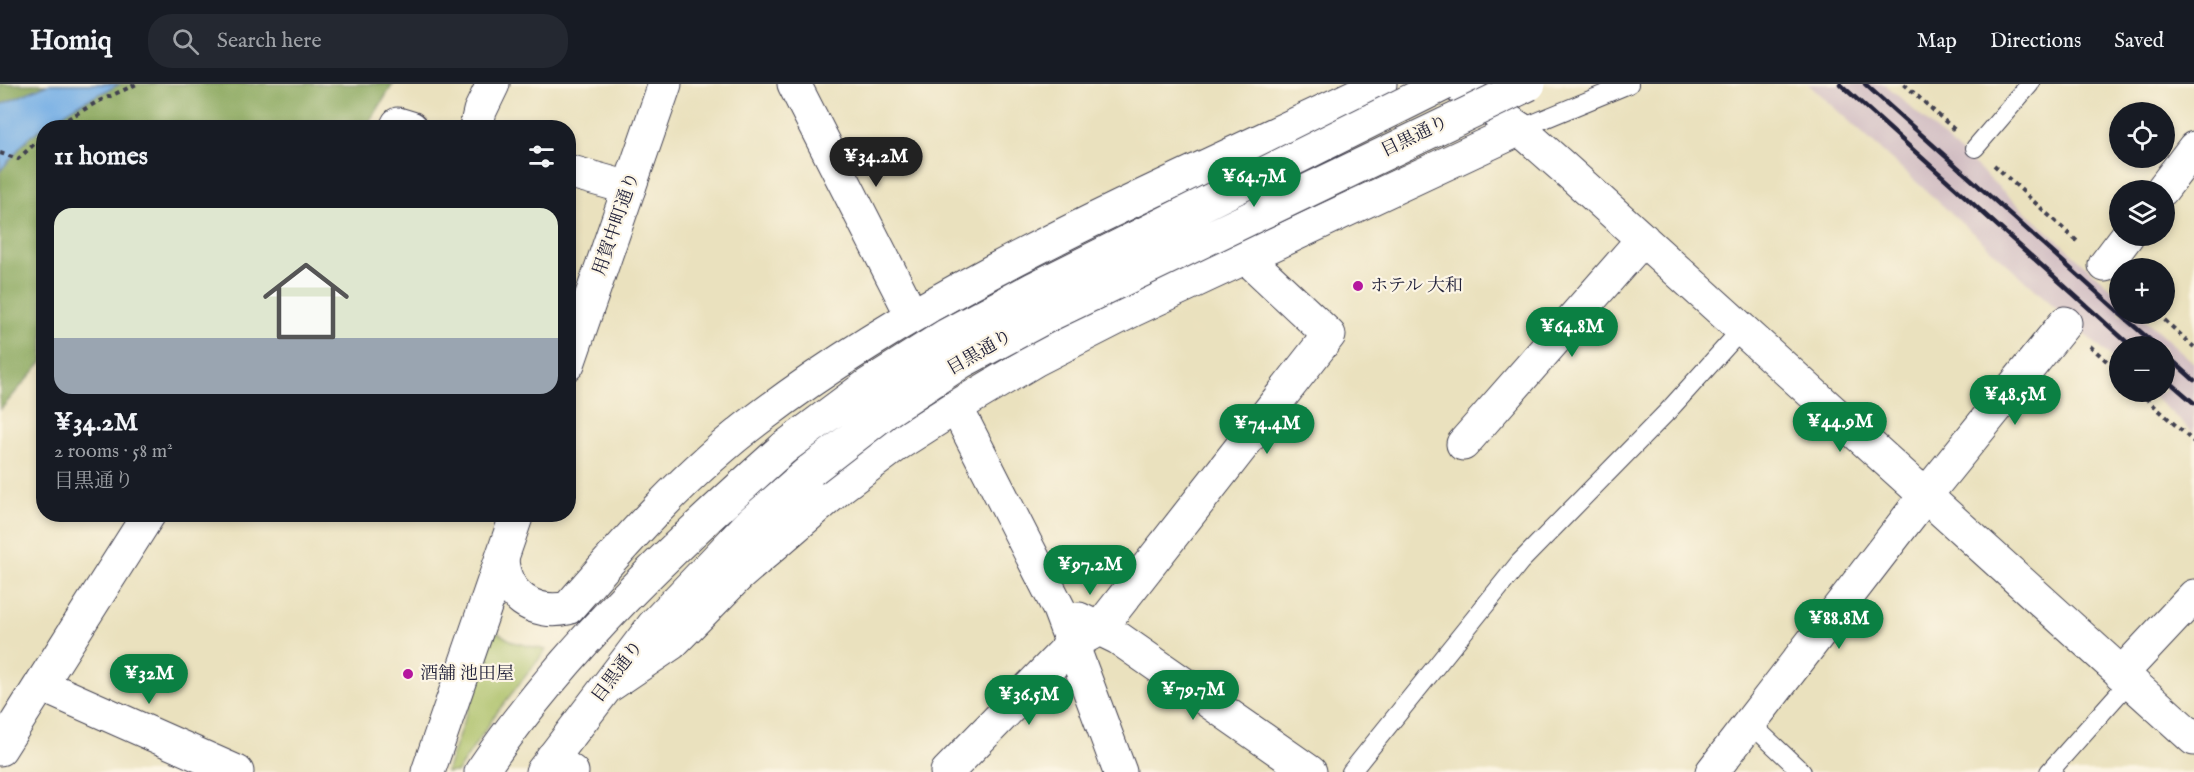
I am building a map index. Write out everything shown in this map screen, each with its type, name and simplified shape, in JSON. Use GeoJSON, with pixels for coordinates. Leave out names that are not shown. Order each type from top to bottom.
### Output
{"type":"FeatureCollection","features":[{"type":"Feature","properties":{"kind":"street"},"geometry":{"type":"LineString","coordinates":[[478,120],[494,84]]}},
{"type":"Feature","properties":{"kind":"street","name":"用賀中町通り"},"geometry":{"type":"LineString","coordinates":[[576,341],[665,84]]}},
{"type":"Feature","properties":{"kind":"street"},"geometry":{"type":"LineString","coordinates":[[794,84],[912,315]]}},
{"type":"Feature","properties":{"kind":"street"},"geometry":{"type":"LineString","coordinates":[[568,608],[679,486],[759,418],[838,362],[912,315],[1233,152],[1380,84]]}},
{"type":"Feature","properties":{"kind":"street","name":"目黒通り"},"geometry":{"type":"LineString","coordinates":[[481,772],[541,692],[596,629],[693,529],[785,447],[868,385],[946,335],[1033,289],[1443,84]]}},
{"type":"Feature","properties":{"kind":"street"},"geometry":{"type":"LineString","coordinates":[[1455,84],[1520,129],[2194,739]]}},
{"type":"Feature","properties":{"kind":"street","name":"目黒通り"},"geometry":{"type":"LineString","coordinates":[[555,767],[652,626],[752,522],[811,470],[887,411],[952,368],[1049,315],[1530,84]]}},
{"type":"Feature","properties":{"kind":"street"},"geometry":{"type":"LineString","coordinates":[[610,685],[672,643],[738,576],[842,486],[898,444],[956,407],[1035,360],[1133,310],[1520,129]]}},
{"type":"Feature","properties":{"kind":"street"},"geometry":{"type":"LineString","coordinates":[[2170,180],[2194,148]]}},
{"type":"Feature","properties":{"kind":"street"},"geometry":{"type":"LineString","coordinates":[[1233,152],[1311,228]]}},
{"type":"Feature","properties":{"kind":"street"},"geometry":{"type":"LineString","coordinates":[[576,173],[629,188]]}},
{"type":"Feature","properties":{"kind":"street"},"geometry":{"type":"LineString","coordinates":[[1463,444],[1643,239]]}},
{"type":"Feature","properties":{"kind":"street"},"geometry":{"type":"LineString","coordinates":[[2104,266],[2119,246]]}},
{"type":"Feature","properties":{"kind":"street"},"geometry":{"type":"LineString","coordinates":[[947,772],[1085,636],[1329,335],[1247,258]]}},
{"type":"Feature","properties":{"kind":"street"},"geometry":{"type":"LineString","coordinates":[[1712,772],[1925,496],[2065,323]]}},
{"type":"Feature","properties":{"kind":"street"},"geometry":{"type":"LineString","coordinates":[[956,407],[1059,609],[1085,636],[1120,772]]}},
{"type":"Feature","properties":{"kind":"street"},"geometry":{"type":"LineString","coordinates":[[0,749],[144,522]]}},
{"type":"Feature","properties":{"kind":"street"},"geometry":{"type":"LineString","coordinates":[[428,772],[514,522]]}},
{"type":"Feature","properties":{"kind":"street"},"geometry":{"type":"LineString","coordinates":[[596,629],[603,592],[615,554]]}},
{"type":"Feature","properties":{"kind":"street"},"geometry":{"type":"LineString","coordinates":[[502,559],[508,583],[525,603],[549,610],[568,608],[603,592],[643,579]]}},
{"type":"Feature","properties":{"kind":"street"},"geometry":{"type":"LineString","coordinates":[[2125,677],[2194,596]]}},
{"type":"Feature","properties":{"kind":"street"},"geometry":{"type":"LineString","coordinates":[[1085,636],[1118,638],[1310,772]]}},
{"type":"Feature","properties":{"kind":"street"},"geometry":{"type":"LineString","coordinates":[[41,685],[217,768]]}},
{"type":"Feature","properties":{"kind":"lane"},"geometry":{"type":"LineString","coordinates":[[1520,129],[1629,84]]}},
{"type":"Feature","properties":{"kind":"lane"},"geometry":{"type":"LineString","coordinates":[[1975,148],[2030,84]]}},
{"type":"Feature","properties":{"kind":"lane"},"geometry":{"type":"LineString","coordinates":[[1352,772],[1520,562],[1668,411],[1742,329]]}},
{"type":"Feature","properties":{"kind":"lane"},"geometry":{"type":"LineString","coordinates":[[2049,772],[2125,677]]}},
{"type":"Feature","properties":{"kind":"lane"},"geometry":{"type":"LineString","coordinates":[[1750,723],[1802,772]]}},
{"type":"Feature","properties":{"kind":"path"},"geometry":{"type":"LineString","coordinates":[[66,120],[97,102],[137,84]]}},
{"type":"Feature","properties":{"kind":"path"},"geometry":{"type":"LineString","coordinates":[[1904,84],[2104,266]]}},
{"type":"Feature","properties":{"kind":"path"},"geometry":{"type":"LineString","coordinates":[[0,153],[18,159],[36,142]]}},
{"type":"Feature","properties":{"kind":"path"},"geometry":{"type":"LineString","coordinates":[[2169,324],[2194,346]]}},
{"type":"Feature","properties":{"kind":"path"},"geometry":{"type":"LineString","coordinates":[[2150,402],[2194,442]]}},
{"type":"Feature","properties":{"kind":"shaded area"},"geometry":{"type":"Polygon","coordinates":[[[1808,84],[1885,84],[2109,287],[2109,324],[2150,324],[2164,336],[2109,336],[2109,356],[1808,84]]]}},
{"type":"Feature","properties":{"kind":"shaded area"},"geometry":{"type":"Polygon","coordinates":[[[2175,346],[2194,363],[2194,433],[2159,402],[2175,402],[2175,346]]]}},
{"type":"Feature","properties":{"kind":"green space"},"geometry":{"type":"Polygon","coordinates":[[[0,84],[393,84],[371,120],[36,120],[36,369],[0,410],[0,84]]]}},
{"type":"Feature","properties":{"kind":"green space"},"geometry":{"type":"Polygon","coordinates":[[[495,631],[513,642],[546,650],[498,711],[457,772],[446,772],[495,631]]]}},
{"type":"Feature","properties":{"kind":"water"},"geometry":{"type":"Polygon","coordinates":[[[48,84],[120,84],[77,105],[54,120],[36,120],[36,132],[29,137],[0,171],[0,105],[48,84]]]}},
{"type":"Feature","properties":{"kind":"railway"},"geometry":{"type":"LineString","coordinates":[[1840,84],[2120,336]]}},
{"type":"Feature","properties":{"kind":"railway"},"geometry":{"type":"LineString","coordinates":[[1865,84],[2109,303]]}},
{"type":"Feature","properties":{"kind":"railway"},"geometry":{"type":"LineString","coordinates":[[2132,324],[2145,336]]}},
{"type":"Feature","properties":{"kind":"railway"},"geometry":{"type":"LineString","coordinates":[[2175,363],[2194,380]]}},
{"type":"Feature","properties":{"kind":"railway"},"geometry":{"type":"LineString","coordinates":[[2175,387],[2194,403]]}},
{"type":"Feature","properties":{"kind":"place","name":"ホテル 大和"},"geometry":{"type":"Point","coordinates":[1358,286]}},
{"type":"Feature","properties":{"kind":"place","name":"酒舗 池田屋"},"geometry":{"type":"Point","coordinates":[408,674]}}]}
